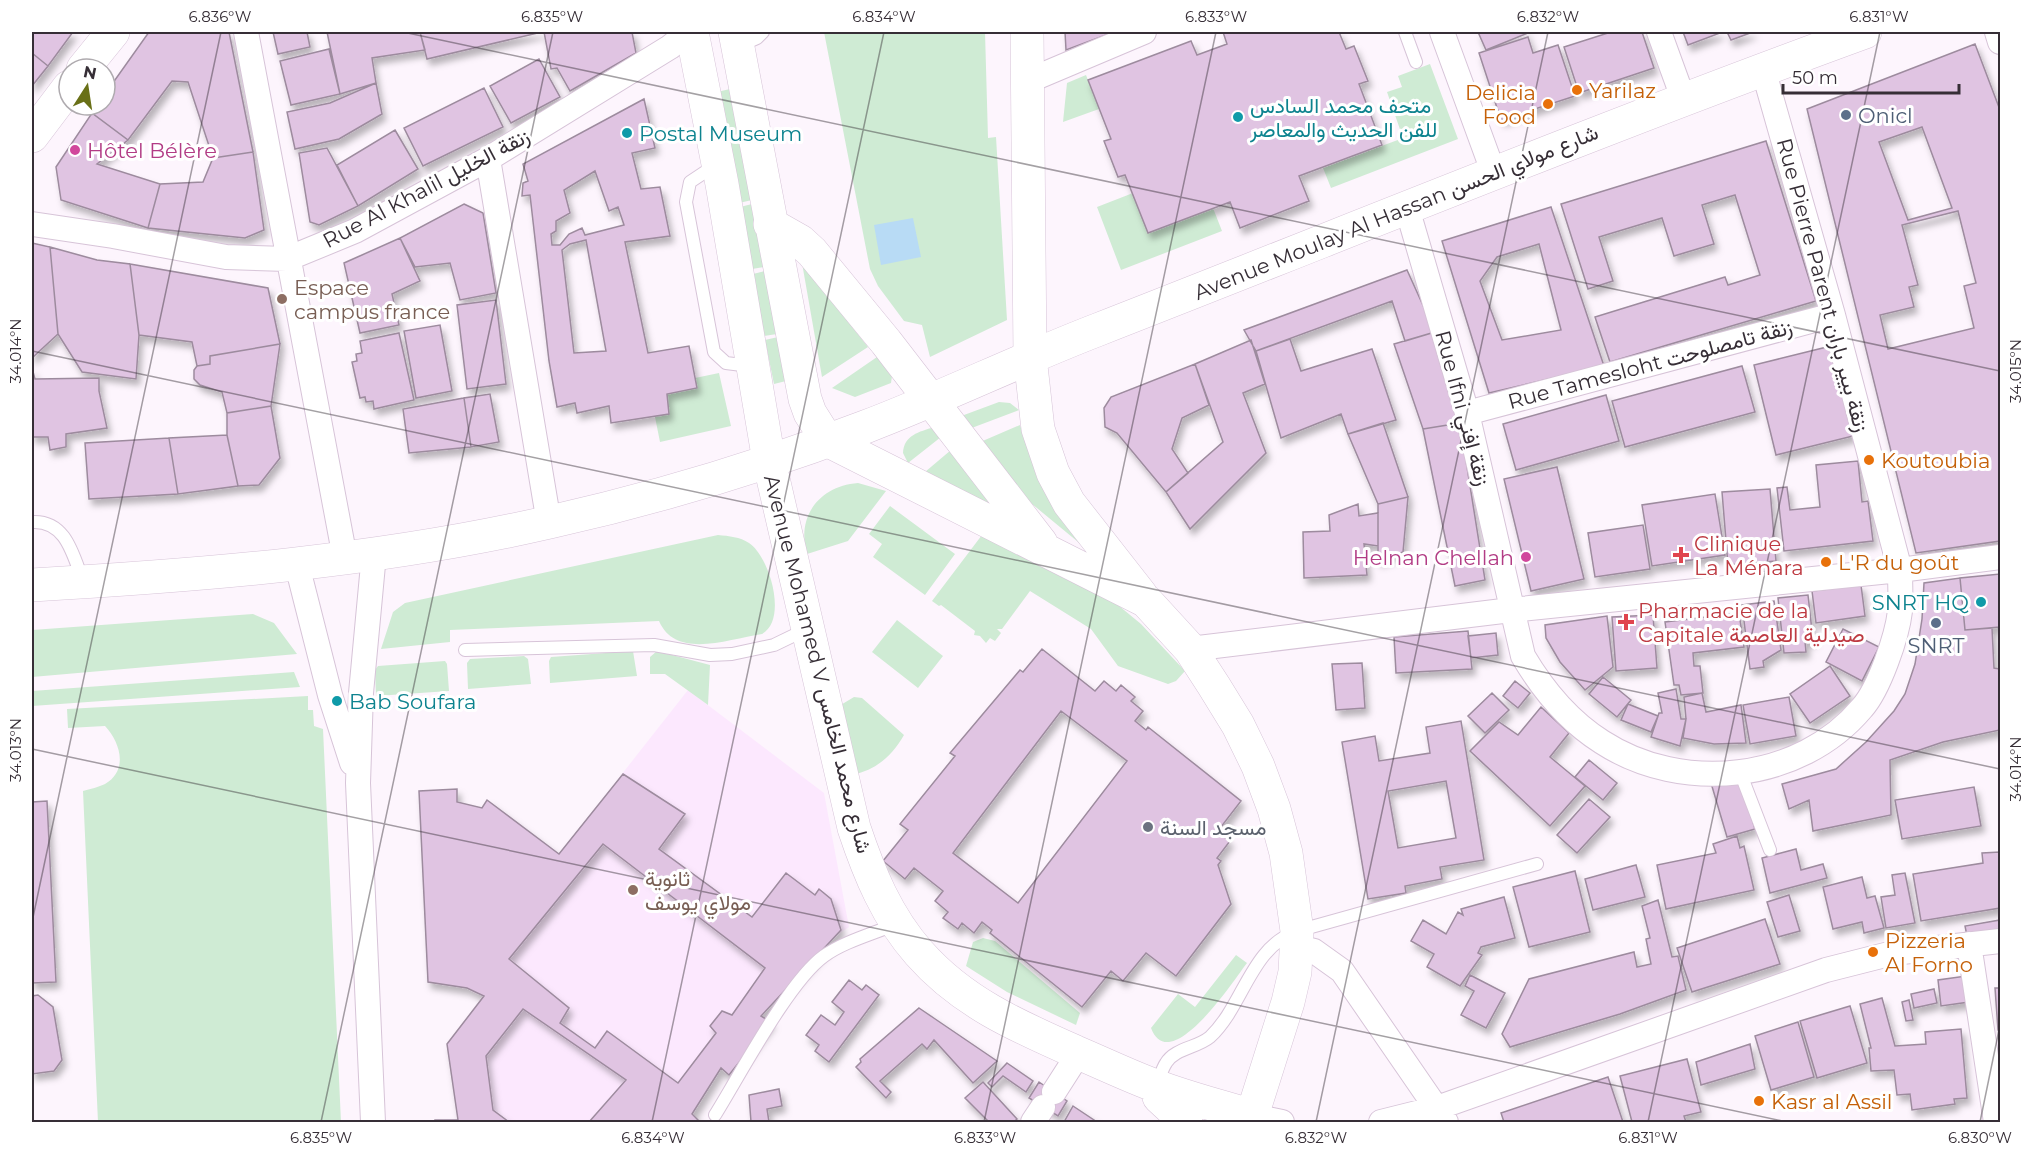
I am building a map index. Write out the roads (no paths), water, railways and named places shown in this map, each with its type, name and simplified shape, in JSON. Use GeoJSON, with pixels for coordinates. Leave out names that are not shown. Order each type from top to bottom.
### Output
{"type":"FeatureCollection","features":[{"type":"Feature","properties":{"kind":"main road"},"geometry":{"type":"LineString","coordinates":[[93,57],[113,32]]}},
{"type":"Feature","properties":{"kind":"main road","name":"Avenue Mohamed V شارع محمد الخامس"},"geometry":{"type":"LineString","coordinates":[[691,32],[718,164],[768,461],[809,628],[854,828],[871,878],[896,924],[924,959],[972,1001],[1003,1019],[1156,1086],[1261,1120],[1288,1002],[1297,939],[1286,853],[1258,766],[1238,725],[1190,649],[1146,601],[827,440]]}},
{"type":"Feature","properties":{"kind":"main road"},"geometry":{"type":"LineString","coordinates":[[1027,32],[1030,357],[1038,429],[1053,473],[1070,503],[1146,601]]}},
{"type":"Feature","properties":{"kind":"main road","name":"Avenue Moulay Al Hassan شارع مولاي الحسن"},"geometry":{"type":"LineString","coordinates":[[32,585],[297,565],[360,556],[549,523],[715,478],[827,440],[1683,98],[1865,32]]}},
{"type":"Feature","properties":{"kind":"main road"},"geometry":{"type":"LineString","coordinates":[[746,37],[770,224],[805,399],[810,413],[827,440]]}},
{"type":"Feature","properties":{"kind":"main road"},"geometry":{"type":"LineString","coordinates":[[32,136],[57,103]]}},
{"type":"Feature","properties":{"kind":"main road","name":"Avenue Mohamed V شارع محمد الخامس"},"geometry":{"type":"LineString","coordinates":[[770,224],[800,240],[812,252],[1045,550]]}},
{"type":"Feature","properties":{"kind":"main road"},"geometry":{"type":"LineString","coordinates":[[1156,1086],[1159,1097],[1186,1122]]}},
{"type":"Feature","properties":{"kind":"street"},"geometry":{"type":"LineString","coordinates":[[246,32],[287,259],[360,556],[361,693],[358,783],[373,1122]]}},
{"type":"Feature","properties":{"kind":"street","name":"Rue Al Khalil زنقة الخليل"},"geometry":{"type":"LineString","coordinates":[[32,224],[226,257],[287,259],[355,231],[488,159],[691,32]]}},
{"type":"Feature","properties":{"kind":"street"},"geometry":{"type":"LineString","coordinates":[[1028,81],[1144,32]]}},
{"type":"Feature","properties":{"kind":"street"},"geometry":{"type":"LineString","coordinates":[[1442,32],[1494,174]]}},
{"type":"Feature","properties":{"kind":"street"},"geometry":{"type":"LineString","coordinates":[[1659,32],[1683,98]]}},
{"type":"Feature","properties":{"kind":"street"},"geometry":{"type":"LineString","coordinates":[[1997,32],[2001,42]]}},
{"type":"Feature","properties":{"kind":"street","name":"Rue Pierre Parent زنقة بيير باران"},"geometry":{"type":"LineString","coordinates":[[1740,772],[1768,767],[1807,753],[1832,739],[1864,707],[1876,685],[1896,631],[1900,612],[1900,570],[1833,315],[1763,69]]}},
{"type":"Feature","properties":{"kind":"street"},"geometry":{"type":"LineString","coordinates":[[488,159],[549,523]]}},
{"type":"Feature","properties":{"kind":"street","name":"Rue Ifni زنقة إفني"},"geometry":{"type":"LineString","coordinates":[[1407,208],[1467,413],[1523,656],[1539,683],[1574,721],[1602,743],[1641,762],[1678,773],[1740,772]]}},
{"type":"Feature","properties":{"kind":"street","name":"Rue Tamesloht زنقة تامصلوحت"},"geometry":{"type":"LineString","coordinates":[[1467,413],[1833,315]]}},
{"type":"Feature","properties":{"kind":"street"},"geometry":{"type":"LineString","coordinates":[[1190,649],[1511,610],[1900,570],[2001,557]]}},
{"type":"Feature","properties":{"kind":"street"},"geometry":{"type":"LineString","coordinates":[[297,565],[330,694],[358,783]]}},
{"type":"Feature","properties":{"kind":"street"},"geometry":{"type":"LineString","coordinates":[[1297,939],[1342,971],[1441,1115]]}},
{"type":"Feature","properties":{"kind":"street"},"geometry":{"type":"LineString","coordinates":[[1382,1122],[1441,1115],[1826,970],[1893,953],[2001,941]]}},
{"type":"Feature","properties":{"kind":"street"},"geometry":{"type":"LineString","coordinates":[[1970,944],[1996,1122]]}},
{"type":"Feature","properties":{"kind":"street"},"geometry":{"type":"LineString","coordinates":[[1044,1107],[1079,1053]]}},
{"type":"Feature","properties":{"kind":"lane"},"geometry":{"type":"LineString","coordinates":[[1405,32],[1416,62]]}},
{"type":"Feature","properties":{"kind":"lane"},"geometry":{"type":"LineString","coordinates":[[32,522],[42,522],[63,532],[84,582]]}},
{"type":"Feature","properties":{"kind":"lane"},"geometry":{"type":"LineString","coordinates":[[465,650],[654,645],[710,655],[732,654],[774,645],[809,628]]}},
{"type":"Feature","properties":{"kind":"lane"},"geometry":{"type":"LineString","coordinates":[[1740,772],[1770,850]]}},
{"type":"Feature","properties":{"kind":"lane"},"geometry":{"type":"LineString","coordinates":[[1156,1086],[1170,1058],[1203,1042],[1217,1028],[1266,951],[1280,939],[1297,939],[1537,864]]}},
{"type":"Feature","properties":{"kind":"lane"},"geometry":{"type":"LineString","coordinates":[[715,1115],[783,1006],[809,971],[832,951],[896,924]]}},
{"type":"Feature","properties":{"kind":"water"},"geometry":{"type":"Polygon","coordinates":[[[913,218],[921,257],[881,265],[874,225],[913,218]]]}},
{"type":"Feature","properties":{"kind":"place","name":"Yarilaz"},"geometry":{"type":"Point","coordinates":[1577,90]}},
{"type":"Feature","properties":{"kind":"place","name":"Delicia Food"},"geometry":{"type":"Point","coordinates":[1548,104]}},
{"type":"Feature","properties":{"kind":"place","name":"Onicl"},"geometry":{"type":"Point","coordinates":[1846,115]}},
{"type":"Feature","properties":{"kind":"place","name":"متحف محمد السادس للفن الحديث والمعاصر"},"geometry":{"type":"Point","coordinates":[1238,117]}},
{"type":"Feature","properties":{"kind":"place","name":"Postal Museum"},"geometry":{"type":"Point","coordinates":[627,133]}},
{"type":"Feature","properties":{"kind":"place","name":"Hôtel Bélère"},"geometry":{"type":"Point","coordinates":[75,150]}},
{"type":"Feature","properties":{"kind":"place","name":"Espace campus france"},"geometry":{"type":"Point","coordinates":[282,299]}},
{"type":"Feature","properties":{"kind":"place","name":"Koutoubia"},"geometry":{"type":"Point","coordinates":[1869,460]}},
{"type":"Feature","properties":{"kind":"place","name":"Clinique La Ménara"},"geometry":{"type":"Point","coordinates":[1681,555]}},
{"type":"Feature","properties":{"kind":"place","name":"Helnan Chellah"},"geometry":{"type":"Point","coordinates":[1526,557]}},
{"type":"Feature","properties":{"kind":"place","name":"L'R du goût"},"geometry":{"type":"Point","coordinates":[1826,562]}},
{"type":"Feature","properties":{"kind":"place","name":"SNRT HQ"},"geometry":{"type":"Point","coordinates":[1981,602]}},
{"type":"Feature","properties":{"kind":"place","name":"Pharmacie de la Capitale صيدلية العاصمة"},"geometry":{"type":"Point","coordinates":[1626,622]}},
{"type":"Feature","properties":{"kind":"place","name":"SNRT"},"geometry":{"type":"Point","coordinates":[1936,623]}},
{"type":"Feature","properties":{"kind":"place","name":"Bab Soufara"},"geometry":{"type":"Point","coordinates":[337,701]}},
{"type":"Feature","properties":{"kind":"place","name":"مسجد السنة"},"geometry":{"type":"Point","coordinates":[1148,827]}},
{"type":"Feature","properties":{"kind":"place","name":"ثانوية مولاي يوسف"},"geometry":{"type":"Point","coordinates":[633,890]}},
{"type":"Feature","properties":{"kind":"place","name":"Pizzeria Al Forno"},"geometry":{"type":"Point","coordinates":[1873,952]}},
{"type":"Feature","properties":{"kind":"place","name":"Kasr al Assil"},"geometry":{"type":"Point","coordinates":[1759,1101]}}]}
